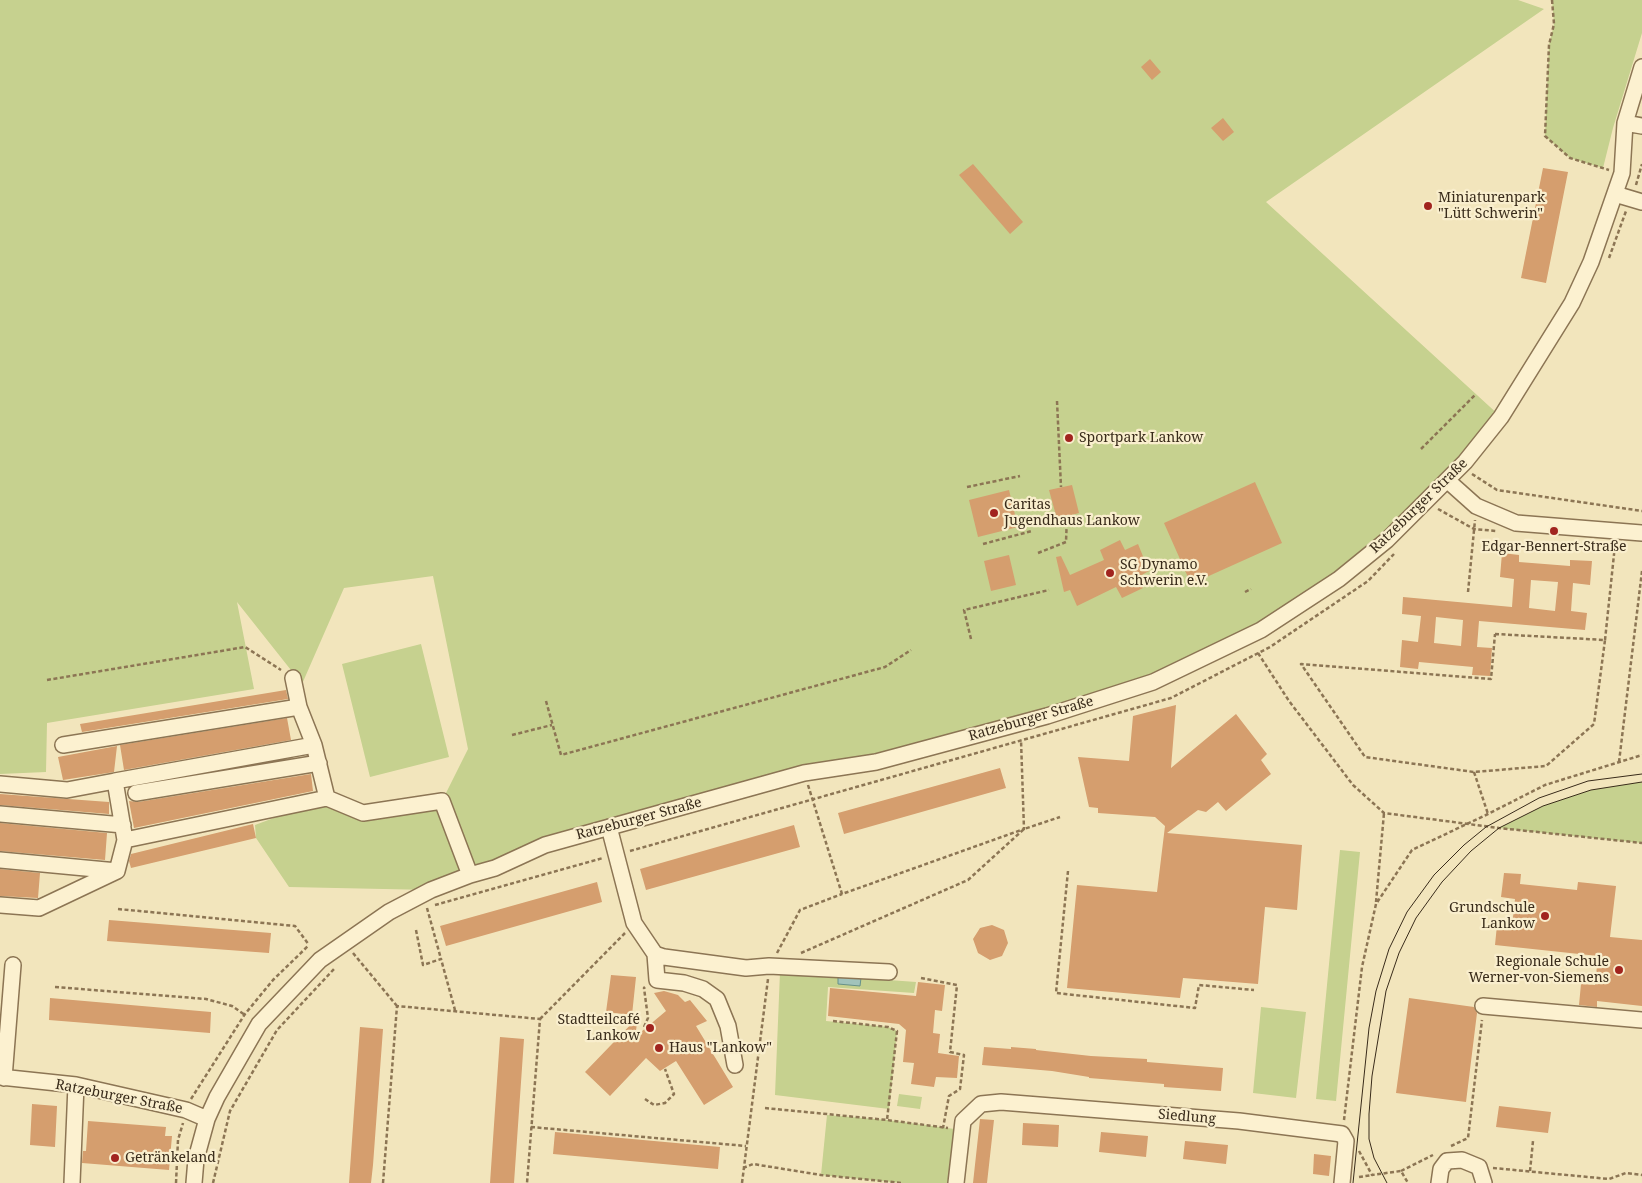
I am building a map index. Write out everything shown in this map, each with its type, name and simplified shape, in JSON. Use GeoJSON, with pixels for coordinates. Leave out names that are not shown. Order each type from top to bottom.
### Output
{"type":"FeatureCollection","features":[{"type":"Feature","properties":{"kind":"street","name":"Ratzeburger Straße"},"geometry":{"type":"LineString","coordinates":[[194,1183],[196,1159],[207,1118],[259,1024],[320,960],[389,912],[431,890],[470,875],[495,868],[545,845],[804,773],[876,762],[1046,716],[1154,682],[1262,630],[1339,579],[1388,540],[1466,462],[1501,417],[1572,303],[1590,262],[1622,173],[1625,123],[1642,67]]}},
{"type":"Feature","properties":{"kind":"street"},"geometry":{"type":"LineString","coordinates":[[1625,123],[1642,126]]}},
{"type":"Feature","properties":{"kind":"street"},"geometry":{"type":"LineString","coordinates":[[1615,194],[1637,200]]}},
{"type":"Feature","properties":{"kind":"street"},"geometry":{"type":"LineString","coordinates":[[1448,481],[1476,506],[1516,522],[1642,533]]}},
{"type":"Feature","properties":{"kind":"street"},"geometry":{"type":"LineString","coordinates":[[293,678],[299,707],[314,744],[327,798]]}},
{"type":"Feature","properties":{"kind":"street"},"geometry":{"type":"LineString","coordinates":[[63,746],[299,707]]}},
{"type":"Feature","properties":{"kind":"street"},"geometry":{"type":"LineString","coordinates":[[0,784],[67,790],[314,744]]}},
{"type":"Feature","properties":{"kind":"street"},"geometry":{"type":"LineString","coordinates":[[136,793],[319,763]]}},
{"type":"Feature","properties":{"kind":"street"},"geometry":{"type":"LineString","coordinates":[[115,781],[124,833],[117,871]]}},
{"type":"Feature","properties":{"kind":"street"},"geometry":{"type":"LineString","coordinates":[[0,814],[124,833],[327,798],[363,813],[442,801],[470,875]]}},
{"type":"Feature","properties":{"kind":"street"},"geometry":{"type":"LineString","coordinates":[[609,827],[634,923],[655,954],[657,980],[684,983],[703,989],[717,999],[728,1026],[735,1065]]}},
{"type":"Feature","properties":{"kind":"street"},"geometry":{"type":"LineString","coordinates":[[0,860],[117,871]]}},
{"type":"Feature","properties":{"kind":"street"},"geometry":{"type":"LineString","coordinates":[[0,905],[39,908],[117,871]]}},
{"type":"Feature","properties":{"kind":"street"},"geometry":{"type":"LineString","coordinates":[[655,954],[664,957],[746,968],[770,966],[888,972]]}},
{"type":"Feature","properties":{"kind":"street"},"geometry":{"type":"LineString","coordinates":[[2,1078],[13,965]]}},
{"type":"Feature","properties":{"kind":"street"},"geometry":{"type":"LineString","coordinates":[[1484,1006],[1642,1020]]}},
{"type":"Feature","properties":{"kind":"street","name":"Ratzeburger Straße"},"geometry":{"type":"LineString","coordinates":[[2,1078],[76,1085],[186,1110],[207,1118]]}},
{"type":"Feature","properties":{"kind":"street"},"geometry":{"type":"LineString","coordinates":[[72,1183],[76,1085]]}},
{"type":"Feature","properties":{"kind":"street","name":"Siedlung"},"geometry":{"type":"LineString","coordinates":[[962,1130],[963,1121],[981,1104],[1001,1102],[1238,1122],[1342,1134]]}},
{"type":"Feature","properties":{"kind":"street"},"geometry":{"type":"LineString","coordinates":[[956,1183],[962,1130]]}},
{"type":"Feature","properties":{"kind":"street"},"geometry":{"type":"LineString","coordinates":[[1342,1134],[1346,1141],[1342,1183]]}},
{"type":"Feature","properties":{"kind":"street"},"geometry":{"type":"LineString","coordinates":[[1439,1183],[1441,1169],[1447,1161],[1462,1160],[1479,1167],[1484,1183]]}},
{"type":"Feature","properties":{"kind":"path"},"geometry":{"type":"LineString","coordinates":[[1552,0],[1554,24],[1549,45],[1544,136],[1570,158],[1622,173]]}},
{"type":"Feature","properties":{"kind":"path"},"geometry":{"type":"LineString","coordinates":[[1606,263],[1637,200],[1642,164]]}},
{"type":"Feature","properties":{"kind":"path"},"geometry":{"type":"LineString","coordinates":[[1421,449],[1476,394]]}},
{"type":"Feature","properties":{"kind":"path"},"geometry":{"type":"LineString","coordinates":[[1057,401],[1061,487]]}},
{"type":"Feature","properties":{"kind":"path"},"geometry":{"type":"LineString","coordinates":[[1432,515],[1459,492],[1477,467]]}},
{"type":"Feature","properties":{"kind":"path"},"geometry":{"type":"LineString","coordinates":[[1472,474],[1497,490],[1642,511]]}},
{"type":"Feature","properties":{"kind":"path"},"geometry":{"type":"LineString","coordinates":[[967,487],[1020,476]]}},
{"type":"Feature","properties":{"kind":"path"},"geometry":{"type":"LineString","coordinates":[[1468,592],[1476,506]]}},
{"type":"Feature","properties":{"kind":"path"},"geometry":{"type":"LineString","coordinates":[[1038,553],[1066,542],[1067,516]]}},
{"type":"Feature","properties":{"kind":"path"},"geometry":{"type":"LineString","coordinates":[[983,544],[1032,531]]}},
{"type":"Feature","properties":{"kind":"path"},"geometry":{"type":"LineString","coordinates":[[1605,640],[1495,634],[1491,679],[1301,664],[1365,757],[1474,772],[1546,766],[1594,724],[1605,640],[1617,531]]}},
{"type":"Feature","properties":{"kind":"path"},"geometry":{"type":"LineString","coordinates":[[419,912],[427,908],[616,854],[1172,698],[1270,647],[1368,581],[1400,548]]}},
{"type":"Feature","properties":{"kind":"path"},"geometry":{"type":"LineString","coordinates":[[1619,762],[1642,571]]}},
{"type":"Feature","properties":{"kind":"path"},"geometry":{"type":"LineString","coordinates":[[1245,592],[1251,589]]}},
{"type":"Feature","properties":{"kind":"path"},"geometry":{"type":"LineString","coordinates":[[971,639],[964,610],[1049,590]]}},
{"type":"Feature","properties":{"kind":"path"},"geometry":{"type":"LineString","coordinates":[[47,680],[245,647],[293,678]]}},
{"type":"Feature","properties":{"kind":"path"},"geometry":{"type":"LineString","coordinates":[[546,701],[561,755],[885,667],[910,650]]}},
{"type":"Feature","properties":{"kind":"path"},"geometry":{"type":"LineString","coordinates":[[1258,653],[1289,701],[1353,785],[1384,813],[1500,828],[1642,843]]}},
{"type":"Feature","properties":{"kind":"path"},"geometry":{"type":"LineString","coordinates":[[512,735],[552,724]]}},
{"type":"Feature","properties":{"kind":"path"},"geometry":{"type":"LineString","coordinates":[[797,954],[968,880],[1024,829],[1021,740]]}},
{"type":"Feature","properties":{"kind":"path"},"geometry":{"type":"LineString","coordinates":[[1376,904],[1412,850],[1469,824],[1545,785],[1642,755]]}},
{"type":"Feature","properties":{"kind":"path"},"geometry":{"type":"LineString","coordinates":[[1474,772],[1488,814]]}},
{"type":"Feature","properties":{"kind":"path"},"geometry":{"type":"LineString","coordinates":[[804,773],[842,894]]}},
{"type":"Feature","properties":{"kind":"path"},"geometry":{"type":"LineString","coordinates":[[1342,1134],[1362,967],[1376,904],[1384,813]]}},
{"type":"Feature","properties":{"kind":"path"},"geometry":{"type":"LineString","coordinates":[[742,1183],[770,966],[800,910],[1060,817]]}},
{"type":"Feature","properties":{"kind":"path"},"geometry":{"type":"LineString","coordinates":[[1068,871],[1056,994],[1195,1008],[1198,985],[1254,990]]}},
{"type":"Feature","properties":{"kind":"path"},"geometry":{"type":"LineString","coordinates":[[427,908],[455,1010]]}},
{"type":"Feature","properties":{"kind":"path"},"geometry":{"type":"LineString","coordinates":[[118,909],[295,926],[320,960]]}},
{"type":"Feature","properties":{"kind":"path"},"geometry":{"type":"LineString","coordinates":[[527,1183],[540,1019],[634,923]]}},
{"type":"Feature","properties":{"kind":"path"},"geometry":{"type":"LineString","coordinates":[[416,930],[424,965],[441,959]]}},
{"type":"Feature","properties":{"kind":"path"},"geometry":{"type":"LineString","coordinates":[[346,941],[352,952],[397,1006],[383,1183]]}},
{"type":"Feature","properties":{"kind":"path"},"geometry":{"type":"LineString","coordinates":[[213,1183],[230,1111],[277,1030],[340,963]]}},
{"type":"Feature","properties":{"kind":"path"},"geometry":{"type":"LineString","coordinates":[[921,978],[957,985],[950,1052],[964,1055],[960,1089],[949,1096],[944,1128]]}},
{"type":"Feature","properties":{"kind":"path"},"geometry":{"type":"LineString","coordinates":[[644,1027],[648,1018],[644,988],[657,980]]}},
{"type":"Feature","properties":{"kind":"path"},"geometry":{"type":"LineString","coordinates":[[55,987],[206,999],[232,1006],[259,1024]]}},
{"type":"Feature","properties":{"kind":"path"},"geometry":{"type":"LineString","coordinates":[[397,1006],[540,1019]]}},
{"type":"Feature","properties":{"kind":"path"},"geometry":{"type":"LineString","coordinates":[[1451,1146],[1468,1138],[1484,1006]]}},
{"type":"Feature","properties":{"kind":"path"},"geometry":{"type":"LineString","coordinates":[[833,1021],[888,1027],[897,1031],[888,1120]]}},
{"type":"Feature","properties":{"kind":"path"},"geometry":{"type":"LineString","coordinates":[[1472,1055],[1477,1055]]}},
{"type":"Feature","properties":{"kind":"path"},"geometry":{"type":"LineString","coordinates":[[645,1099],[654,1105],[665,1103],[674,1094],[665,1069]]}},
{"type":"Feature","properties":{"kind":"path"},"geometry":{"type":"LineString","coordinates":[[765,1108],[888,1120],[962,1130]]}},
{"type":"Feature","properties":{"kind":"path"},"geometry":{"type":"LineString","coordinates":[[176,1183],[178,1140],[186,1110]]}},
{"type":"Feature","properties":{"kind":"path"},"geometry":{"type":"LineString","coordinates":[[531,1127],[746,1146]]}},
{"type":"Feature","properties":{"kind":"path"},"geometry":{"type":"LineString","coordinates":[[1530,1171],[1533,1141]]}},
{"type":"Feature","properties":{"kind":"path"},"geometry":{"type":"LineString","coordinates":[[1356,1146],[1372,1175]]}},
{"type":"Feature","properties":{"kind":"path"},"geometry":{"type":"LineString","coordinates":[[1359,1177],[1401,1171],[1434,1154]]}},
{"type":"Feature","properties":{"kind":"path"},"geometry":{"type":"LineString","coordinates":[[743,1168],[753,1164],[821,1175],[902,1183]]}},
{"type":"Feature","properties":{"kind":"path"},"geometry":{"type":"LineString","coordinates":[[1479,1167],[1609,1179],[1626,1173],[1642,1175]]}},
{"type":"Feature","properties":{"kind":"path"},"geometry":{"type":"LineString","coordinates":[[1401,1171],[1408,1183]]}},
{"type":"Feature","properties":{"kind":"green space"},"geometry":{"type":"Polygon","coordinates":[[[0,0],[1518,0],[1544,9],[1266,202],[1501,417],[1339,579],[1153,682],[609,827],[431,890],[289,887],[256,838],[255,825],[327,798],[363,813],[442,801],[468,749],[433,576],[344,588],[302,684],[237,602],[254,689],[47,723],[46,772],[0,774],[0,0]]]}},
{"type":"Feature","properties":{"kind":"green space"},"geometry":{"type":"Polygon","coordinates":[[[1552,0],[1642,0],[1642,33],[1603,168],[1570,158],[1545,136],[1549,45],[1554,24],[1552,0]]]}},
{"type":"Feature","properties":{"kind":"green space"},"geometry":{"type":"Polygon","coordinates":[[[421,644],[449,757],[370,777],[342,664],[421,644]]]}},
{"type":"Feature","properties":{"kind":"green space"},"geometry":{"type":"Polygon","coordinates":[[[1642,782],[1642,843],[1499,828],[1543,806],[1591,790],[1642,782]]]}},
{"type":"Feature","properties":{"kind":"green space"},"geometry":{"type":"Polygon","coordinates":[[[1340,850],[1360,852],[1336,1101],[1316,1099],[1340,850]]]}},
{"type":"Feature","properties":{"kind":"green space"},"geometry":{"type":"Polygon","coordinates":[[[780,972],[916,982],[914,993],[828,987],[826,1021],[888,1027],[897,1031],[889,1109],[775,1095],[780,972]]]}},
{"type":"Feature","properties":{"kind":"green space"},"geometry":{"type":"Polygon","coordinates":[[[1261,1007],[1306,1012],[1296,1098],[1253,1093],[1261,1007]]]}},
{"type":"Feature","properties":{"kind":"green space"},"geometry":{"type":"Polygon","coordinates":[[[899,1094],[922,1097],[920,1109],[897,1106],[899,1094]]]}},
{"type":"Feature","properties":{"kind":"green space"},"geometry":{"type":"Polygon","coordinates":[[[827,1115],[887,1120],[962,1130],[956,1183],[902,1183],[821,1175],[827,1115]]]}},
{"type":"Feature","properties":{"kind":"water"},"geometry":{"type":"Polygon","coordinates":[[[838,976],[861,978],[860,986],[838,984],[838,976]]]}},
{"type":"Feature","properties":{"kind":"building"},"geometry":{"type":"Polygon","coordinates":[[[1150,59],[1161,72],[1152,80],[1141,67],[1150,59]]]}},
{"type":"Feature","properties":{"kind":"building"},"geometry":{"type":"Polygon","coordinates":[[[1223,118],[1234,132],[1223,141],[1211,128],[1223,118]]]}},
{"type":"Feature","properties":{"kind":"building"},"geometry":{"type":"Polygon","coordinates":[[[973,164],[1023,222],[1010,234],[959,175],[973,164]]]}},
{"type":"Feature","properties":{"kind":"building"},"geometry":{"type":"Polygon","coordinates":[[[1543,168],[1568,172],[1546,283],[1521,278],[1543,168]]]}},
{"type":"Feature","properties":{"kind":"building"},"geometry":{"type":"Polygon","coordinates":[[[1255,482],[1282,543],[1191,584],[1164,523],[1255,482]]]}},
{"type":"Feature","properties":{"kind":"building"},"geometry":{"type":"Polygon","coordinates":[[[1072,485],[1079,513],[1057,519],[1049,490],[1072,485]]]}},
{"type":"Feature","properties":{"kind":"building","name":"Caritas Jugendhaus Lankow"},"geometry":{"type":"Polygon","coordinates":[[[1009,490],[1018,527],[978,537],[969,500],[1009,490]]]}},
{"type":"Feature","properties":{"kind":"building","name":"SG Dynamo Schwerin e.V."},"geometry":{"type":"Polygon","coordinates":[[[1120,540],[1125,550],[1138,544],[1149,571],[1138,577],[1143,588],[1122,598],[1116,587],[1077,606],[1070,590],[1064,592],[1056,557],[1061,556],[1070,575],[1104,560],[1100,550],[1120,540]]]}},
{"type":"Feature","properties":{"kind":"building"},"geometry":{"type":"Polygon","coordinates":[[[1502,553],[1519,555],[1519,562],[1570,566],[1570,560],[1592,561],[1590,585],[1573,583],[1571,611],[1587,613],[1585,630],[1479,621],[1477,647],[1492,648],[1490,676],[1472,675],[1473,667],[1419,662],[1418,669],[1400,667],[1402,640],[1418,642],[1421,616],[1402,614],[1403,597],[1512,607],[1514,579],[1500,577],[1502,553]],[[1531,580],[1529,608],[1555,611],[1558,582],[1531,580]],[[1436,617],[1434,643],[1461,646],[1463,620],[1436,617]]]}},
{"type":"Feature","properties":{"kind":"building"},"geometry":{"type":"Polygon","coordinates":[[[1009,555],[1016,585],[991,591],[984,561],[1009,555]]]}},
{"type":"Feature","properties":{"kind":"building"},"geometry":{"type":"Polygon","coordinates":[[[286,690],[288,699],[82,732],[80,724],[286,690]]]}},
{"type":"Feature","properties":{"kind":"building"},"geometry":{"type":"Polygon","coordinates":[[[1176,705],[1171,768],[1236,714],[1267,754],[1261,760],[1271,774],[1226,811],[1218,802],[1206,812],[1198,810],[1167,833],[1302,845],[1297,910],[1265,907],[1258,984],[1183,978],[1180,998],[1067,988],[1077,885],[1157,892],[1165,826],[1155,817],[1098,813],[1098,808],[1089,807],[1078,757],[1129,761],[1133,716],[1176,705]]]}},
{"type":"Feature","properties":{"kind":"building"},"geometry":{"type":"Polygon","coordinates":[[[287,718],[291,740],[124,770],[120,745],[287,718]]]}},
{"type":"Feature","properties":{"kind":"building"},"geometry":{"type":"Polygon","coordinates":[[[117,746],[114,772],[63,780],[58,757],[117,746]]]}},
{"type":"Feature","properties":{"kind":"building"},"geometry":{"type":"Polygon","coordinates":[[[1000,768],[1006,788],[844,834],[838,813],[1000,768]]]}},
{"type":"Feature","properties":{"kind":"building"},"geometry":{"type":"Polygon","coordinates":[[[311,774],[313,791],[134,828],[129,801],[138,802],[311,774]]]}},
{"type":"Feature","properties":{"kind":"building"},"geometry":{"type":"Polygon","coordinates":[[[0,794],[109,802],[109,814],[0,805],[0,794]]]}},
{"type":"Feature","properties":{"kind":"building"},"geometry":{"type":"Polygon","coordinates":[[[0,823],[107,833],[105,860],[0,851],[0,823]]]}},
{"type":"Feature","properties":{"kind":"building"},"geometry":{"type":"Polygon","coordinates":[[[253,824],[256,838],[131,868],[129,861],[131,854],[253,824]]]}},
{"type":"Feature","properties":{"kind":"building"},"geometry":{"type":"Polygon","coordinates":[[[794,825],[800,847],[646,890],[640,869],[794,825]]]}},
{"type":"Feature","properties":{"kind":"building"},"geometry":{"type":"Polygon","coordinates":[[[0,869],[40,873],[38,898],[0,896],[0,869]]]}},
{"type":"Feature","properties":{"kind":"building"},"geometry":{"type":"Polygon","coordinates":[[[1504,873],[1521,874],[1520,884],[1577,890],[1578,882],[1616,886],[1610,937],[1642,940],[1642,1006],[1597,1001],[1597,1007],[1579,1005],[1581,984],[1595,985],[1598,956],[1495,945],[1497,925],[1512,926],[1515,899],[1501,897],[1504,873]]]}},
{"type":"Feature","properties":{"kind":"building"},"geometry":{"type":"Polygon","coordinates":[[[597,882],[602,902],[446,946],[440,926],[597,882]]]}},
{"type":"Feature","properties":{"kind":"building"},"geometry":{"type":"Polygon","coordinates":[[[109,920],[271,933],[269,953],[107,941],[109,920]]]}},
{"type":"Feature","properties":{"kind":"building"},"geometry":{"type":"Polygon","coordinates":[[[992,925],[1004,930],[1008,943],[1002,956],[990,960],[978,953],[973,939],[980,928],[992,925]]]}},
{"type":"Feature","properties":{"kind":"building"},"geometry":{"type":"Polygon","coordinates":[[[611,975],[636,977],[632,1015],[606,1012],[611,975]]]}},
{"type":"Feature","properties":{"kind":"building"},"geometry":{"type":"Polygon","coordinates":[[[918,982],[945,985],[942,1011],[935,1010],[933,1033],[940,1034],[938,1053],[959,1056],[957,1078],[936,1077],[934,1087],[911,1084],[914,1063],[903,1062],[906,1030],[899,1024],[828,1016],[830,988],[916,996],[918,982]]]}},
{"type":"Feature","properties":{"kind":"building","name":"Haus \"Lankow\""},"geometry":{"type":"Polygon","coordinates":[[[664,991],[678,995],[685,1002],[690,1000],[707,1021],[696,1026],[733,1087],[704,1105],[676,1061],[660,1071],[646,1058],[610,1096],[585,1072],[638,1017],[635,1037],[666,1011],[654,993],[664,991]]]}},
{"type":"Feature","properties":{"kind":"building"},"geometry":{"type":"Polygon","coordinates":[[[50,998],[211,1012],[210,1033],[49,1020],[50,998]]]}},
{"type":"Feature","properties":{"kind":"building"},"geometry":{"type":"Polygon","coordinates":[[[1409,998],[1474,1007],[1477,1013],[1466,1102],[1396,1093],[1409,998]]]}},
{"type":"Feature","properties":{"kind":"building"},"geometry":{"type":"Polygon","coordinates":[[[360,1027],[383,1029],[371,1183],[349,1183],[360,1027]]]}},
{"type":"Feature","properties":{"kind":"building"},"geometry":{"type":"Polygon","coordinates":[[[500,1037],[524,1039],[514,1183],[490,1183],[500,1037]]]}},
{"type":"Feature","properties":{"kind":"building"},"geometry":{"type":"Polygon","coordinates":[[[984,1047],[1036,1049],[1091,1056],[1147,1059],[1147,1062],[1223,1068],[1221,1091],[1164,1087],[1164,1084],[1089,1078],[1052,1071],[982,1065],[984,1047]]]}},
{"type":"Feature","properties":{"kind":"building"},"geometry":{"type":"Polygon","coordinates":[[[32,1104],[57,1106],[55,1147],[30,1145],[32,1104]]]}},
{"type":"Feature","properties":{"kind":"building"},"geometry":{"type":"Polygon","coordinates":[[[1499,1106],[1551,1112],[1548,1133],[1496,1127],[1499,1106]]]}},
{"type":"Feature","properties":{"kind":"building"},"geometry":{"type":"Polygon","coordinates":[[[980,1119],[994,1120],[987,1183],[973,1183],[980,1119]]]}},
{"type":"Feature","properties":{"kind":"building"},"geometry":{"type":"Polygon","coordinates":[[[88,1121],[166,1127],[165,1136],[172,1136],[169,1170],[82,1163],[83,1151],[86,1151],[88,1121]]]}},
{"type":"Feature","properties":{"kind":"building"},"geometry":{"type":"Polygon","coordinates":[[[1023,1123],[1059,1125],[1058,1147],[1022,1145],[1023,1123]]]}},
{"type":"Feature","properties":{"kind":"building"},"geometry":{"type":"Polygon","coordinates":[[[555,1132],[720,1147],[718,1169],[553,1154],[555,1132]]]}},
{"type":"Feature","properties":{"kind":"building"},"geometry":{"type":"Polygon","coordinates":[[[1101,1132],[1148,1136],[1146,1157],[1099,1152],[1101,1132]]]}},
{"type":"Feature","properties":{"kind":"building"},"geometry":{"type":"Polygon","coordinates":[[[1185,1141],[1228,1145],[1226,1164],[1183,1159],[1185,1141]]]}},
{"type":"Feature","properties":{"kind":"building"},"geometry":{"type":"Polygon","coordinates":[[[1314,1154],[1331,1156],[1329,1176],[1313,1174],[1314,1154]]]}},
{"type":"Feature","properties":{"kind":"tram line"},"geometry":{"type":"LineString","coordinates":[[1353,1183],[1369,1028],[1376,991],[1389,949],[1407,912],[1434,875],[1464,845],[1486,827],[1539,798],[1588,781],[1642,774]]}},
{"type":"Feature","properties":{"kind":"tram line"},"geometry":{"type":"LineString","coordinates":[[1387,1183],[1374,1158],[1369,1139],[1372,1076],[1386,991],[1399,953],[1416,918],[1442,882],[1471,851],[1499,828],[1543,806],[1591,790],[1642,782]]}},
{"type":"Feature","properties":{"kind":"place","name":"Miniaturenpark \"Lütt Schwerin\""},"geometry":{"type":"Point","coordinates":[1428,206]}},
{"type":"Feature","properties":{"kind":"place","name":"Sportpark Lankow"},"geometry":{"type":"Point","coordinates":[1069,438]}},
{"type":"Feature","properties":{"kind":"place","name":"Caritas Jugendhaus Lankow"},"geometry":{"type":"Point","coordinates":[994,513]}},
{"type":"Feature","properties":{"kind":"place","name":"Edgar-Bennert-Straße"},"geometry":{"type":"Point","coordinates":[1554,531]}},
{"type":"Feature","properties":{"kind":"place","name":"SG Dynamo Schwerin e.V."},"geometry":{"type":"Point","coordinates":[1110,573]}},
{"type":"Feature","properties":{"kind":"place","name":"Grundschule Lankow"},"geometry":{"type":"Point","coordinates":[1545,916]}},
{"type":"Feature","properties":{"kind":"place","name":"Regionale Schule Werner-von-Siemens"},"geometry":{"type":"Point","coordinates":[1619,970]}},
{"type":"Feature","properties":{"kind":"place","name":"Stadtteilcafé Lankow"},"geometry":{"type":"Point","coordinates":[650,1028]}},
{"type":"Feature","properties":{"kind":"place","name":"Haus \"Lankow\""},"geometry":{"type":"Point","coordinates":[659,1048]}},
{"type":"Feature","properties":{"kind":"place","name":"Getränkeland"},"geometry":{"type":"Point","coordinates":[115,1158]}}]}
